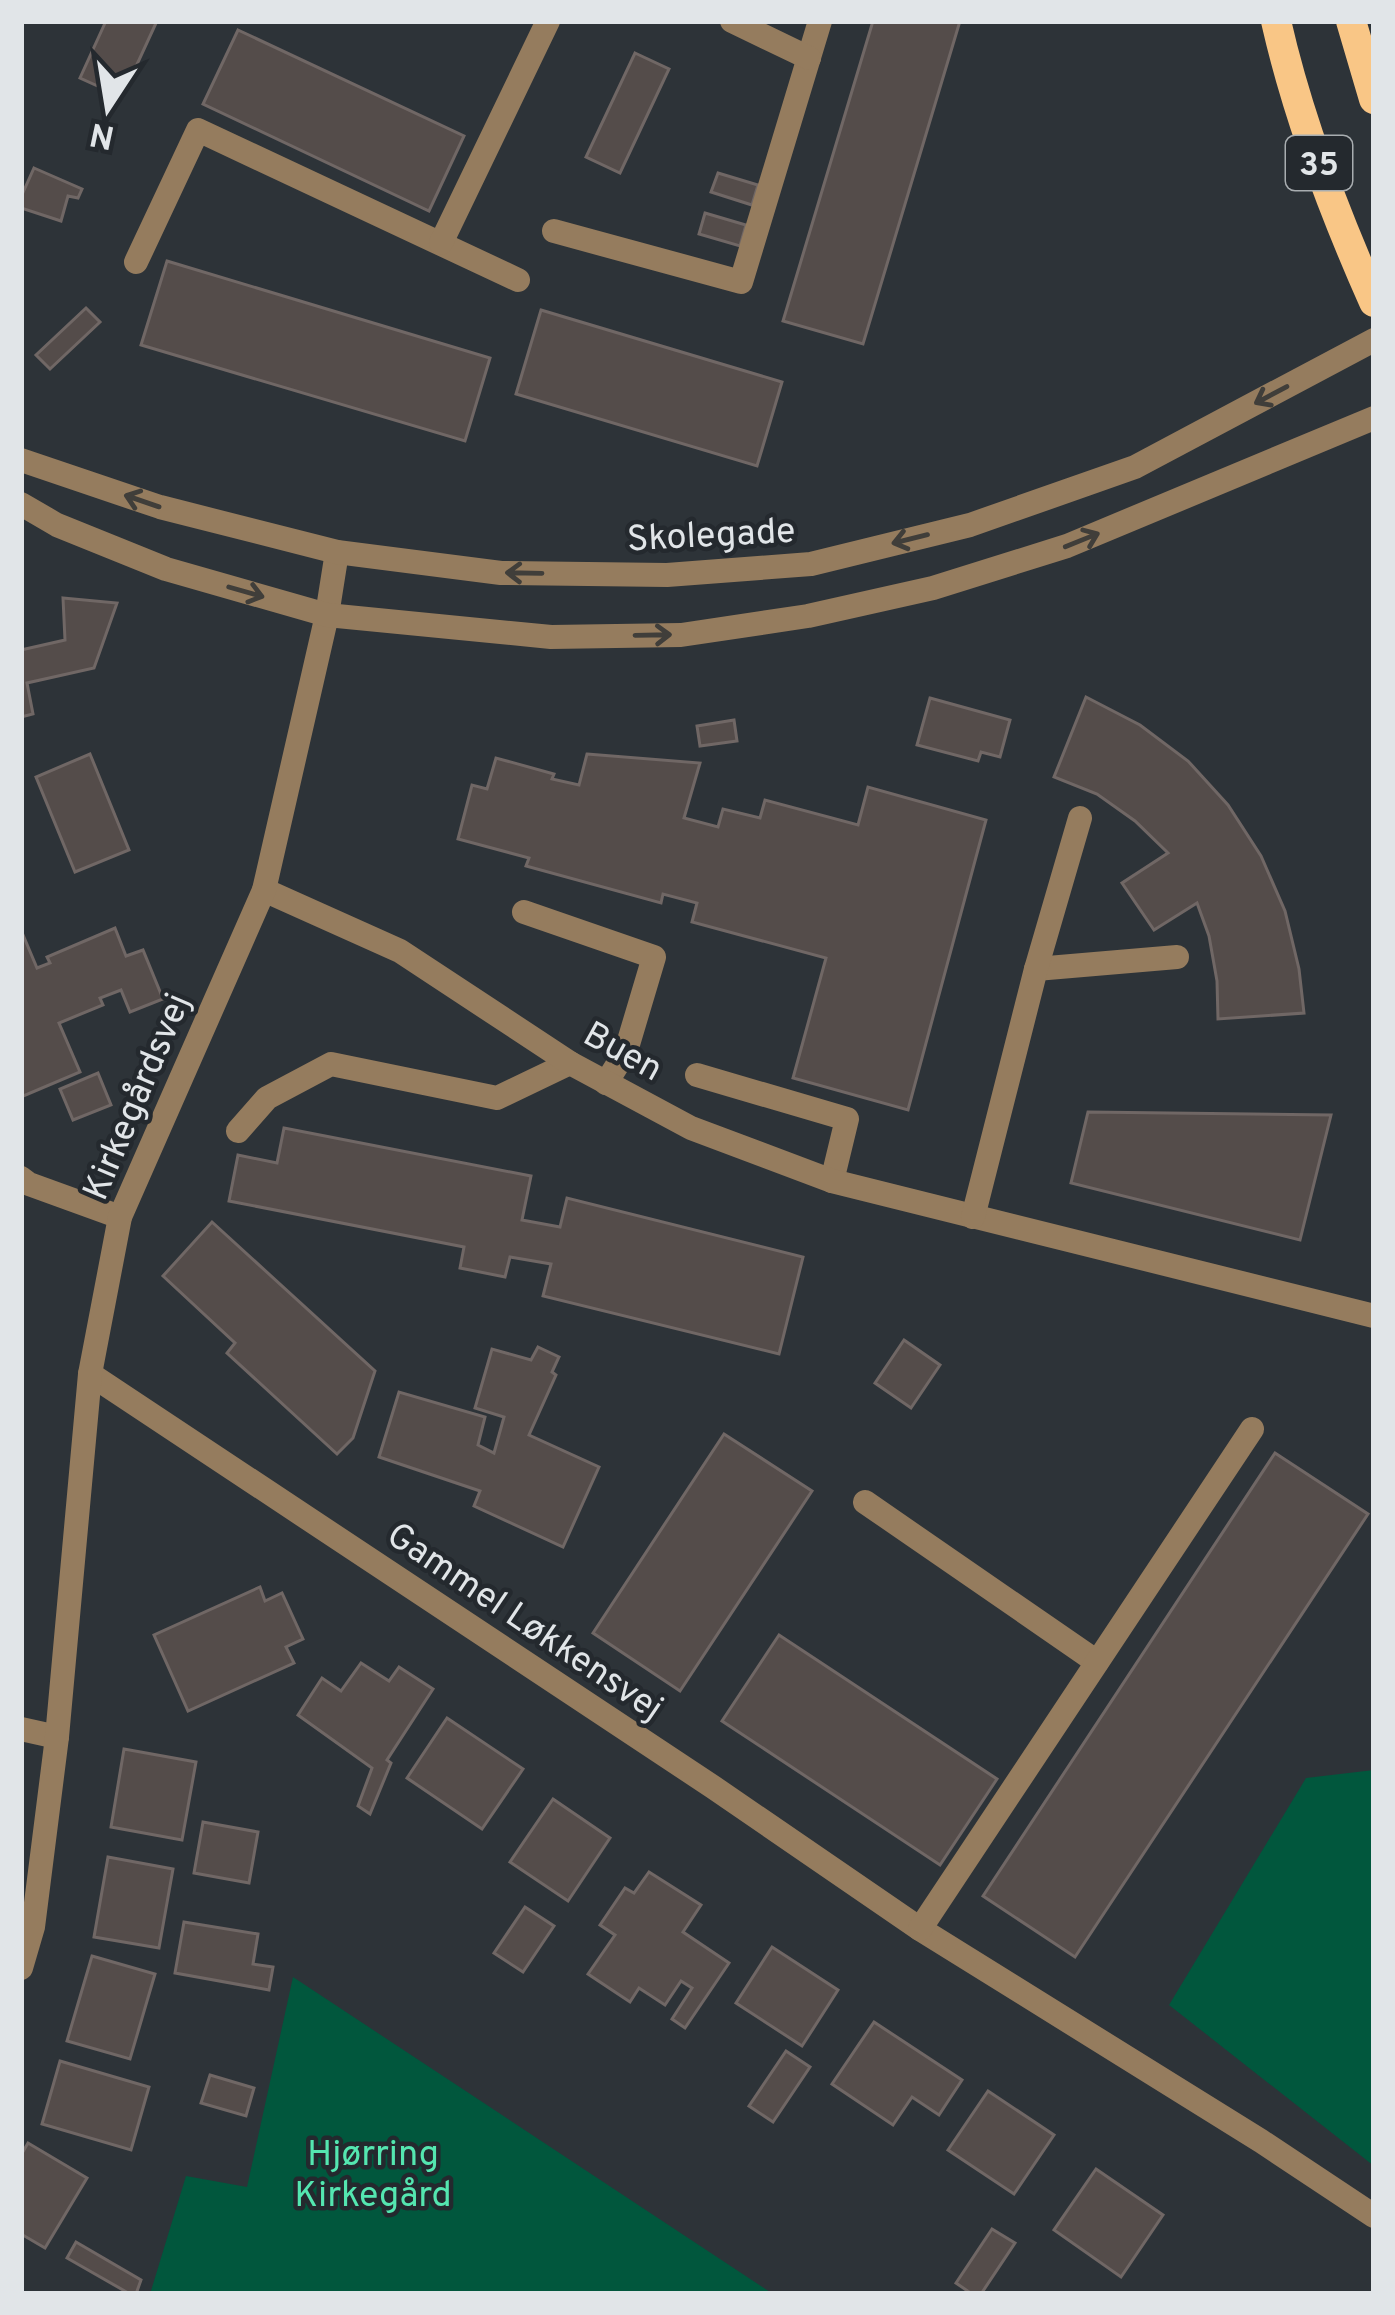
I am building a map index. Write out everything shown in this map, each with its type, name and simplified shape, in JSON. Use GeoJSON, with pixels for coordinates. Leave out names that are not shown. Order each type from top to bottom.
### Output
{"type":"FeatureCollection","features":[{"type":"Feature","properties":{"kind":"main road","name":"35"},"geometry":{"type":"LineString","coordinates":[[1276,21],[1337,217],[1374,302]]}},
{"type":"Feature","properties":{"kind":"main road","name":"35"},"geometry":{"type":"LineString","coordinates":[[1351,21],[1374,99]]}},
{"type":"Feature","properties":{"kind":"street"},"geometry":{"type":"LineString","coordinates":[[441,243],[548,21]]}},
{"type":"Feature","properties":{"kind":"street"},"geometry":{"type":"LineString","coordinates":[[732,21],[809,58]]}},
{"type":"Feature","properties":{"kind":"street"},"geometry":{"type":"LineString","coordinates":[[554,231],[741,282],[820,21]]}},
{"type":"Feature","properties":{"kind":"street"},"geometry":{"type":"LineString","coordinates":[[136,262],[198,130],[518,280]]}},
{"type":"Feature","properties":{"kind":"street","name":"Skolegade"},"geometry":{"type":"LineString","coordinates":[[21,460],[160,507],[337,551],[501,573],[668,575],[811,564],[970,524],[1135,467],[1374,340]]}},
{"type":"Feature","properties":{"kind":"street"},"geometry":{"type":"LineString","coordinates":[[21,504],[57,525],[166,569],[327,615],[551,637],[681,635],[808,616],[934,588],[1067,546],[1374,418]]}},
{"type":"Feature","properties":{"kind":"street","name":"Kirkegårdsvej"},"geometry":{"type":"LineString","coordinates":[[21,1968],[33,1927],[57,1737],[90,1374],[120,1216],[264,890],[327,615],[337,551]]}},
{"type":"Feature","properties":{"kind":"street"},"geometry":{"type":"LineString","coordinates":[[974,1216],[1036,969],[1080,818]]}},
{"type":"Feature","properties":{"kind":"street","name":"Buen"},"geometry":{"type":"LineString","coordinates":[[264,890],[400,952],[569,1063],[691,1128],[832,1181],[1374,1316]]}},
{"type":"Feature","properties":{"kind":"street"},"geometry":{"type":"LineString","coordinates":[[524,912],[653,957],[626,1051],[606,1083]]}},
{"type":"Feature","properties":{"kind":"street"},"geometry":{"type":"LineString","coordinates":[[1036,969],[1177,957]]}},
{"type":"Feature","properties":{"kind":"street"},"geometry":{"type":"LineString","coordinates":[[238,1131],[267,1098],[331,1064],[497,1098],[569,1063]]}},
{"type":"Feature","properties":{"kind":"street"},"geometry":{"type":"LineString","coordinates":[[697,1075],[847,1118],[832,1181]]}},
{"type":"Feature","properties":{"kind":"street"},"geometry":{"type":"LineString","coordinates":[[21,1178],[120,1216]]}},
{"type":"Feature","properties":{"kind":"street","name":"Gammel Løkkensvej"},"geometry":{"type":"LineString","coordinates":[[90,1374],[920,1929],[1374,2216]]}},
{"type":"Feature","properties":{"kind":"street"},"geometry":{"type":"LineString","coordinates":[[920,1929],[1252,1429]]}},
{"type":"Feature","properties":{"kind":"street"},"geometry":{"type":"LineString","coordinates":[[865,1502],[1097,1662]]}},
{"type":"Feature","properties":{"kind":"street"},"geometry":{"type":"LineString","coordinates":[[21,1729],[57,1737]]}},
{"type":"Feature","properties":{"kind":"green space"},"geometry":{"type":"Polygon","coordinates":[[[1374,1770],[1374,2166],[1169,2005],[1306,1778],[1374,1770]]]}},
{"type":"Feature","properties":{"kind":"green space","name":"Hjørring Kirkegård"},"geometry":{"type":"Polygon","coordinates":[[[293,1977],[773,2294],[150,2294],[186,2176],[247,2187],[293,1977]]]}},
{"type":"Feature","properties":{"kind":"building"},"geometry":{"type":"Polygon","coordinates":[[[106,21],[157,21],[122,97],[80,78],[106,21]]]}},
{"type":"Feature","properties":{"kind":"building"},"geometry":{"type":"Polygon","coordinates":[[[873,21],[960,21],[863,344],[783,321],[873,21]]]}},
{"type":"Feature","properties":{"kind":"building"},"geometry":{"type":"Polygon","coordinates":[[[238,30],[464,136],[429,211],[203,104],[238,30]]]}},
{"type":"Feature","properties":{"kind":"building"},"geometry":{"type":"Polygon","coordinates":[[[635,53],[669,69],[620,173],[586,157],[635,53]]]}},
{"type":"Feature","properties":{"kind":"building"},"geometry":{"type":"Polygon","coordinates":[[[34,168],[82,189],[78,198],[68,196],[61,221],[21,208],[34,168]]]}},
{"type":"Feature","properties":{"kind":"building"},"geometry":{"type":"Polygon","coordinates":[[[718,173],[758,185],[752,205],[711,192],[718,173]]]}},
{"type":"Feature","properties":{"kind":"building"},"geometry":{"type":"Polygon","coordinates":[[[705,213],[746,225],[740,246],[699,234],[705,213]]]}},
{"type":"Feature","properties":{"kind":"building"},"geometry":{"type":"Polygon","coordinates":[[[167,261],[490,358],[465,441],[141,345],[167,261]]]}},
{"type":"Feature","properties":{"kind":"building"},"geometry":{"type":"Polygon","coordinates":[[[86,308],[100,322],[50,369],[36,355],[86,308]]]}},
{"type":"Feature","properties":{"kind":"building"},"geometry":{"type":"Polygon","coordinates":[[[541,310],[782,382],[757,466],[516,394],[541,310]]]}},
{"type":"Feature","properties":{"kind":"building"},"geometry":{"type":"Polygon","coordinates":[[[63,598],[117,603],[94,668],[27,683],[33,714],[21,717],[21,650],[65,640],[63,598]]]}},
{"type":"Feature","properties":{"kind":"building"},"geometry":{"type":"Polygon","coordinates":[[[1086,697],[1140,725],[1188,761],[1228,805],[1261,856],[1285,911],[1304,1013],[1218,1019],[1209,936],[1197,903],[1154,930],[1122,883],[1168,853],[1097,794],[1054,777],[1086,697]]]}},
{"type":"Feature","properties":{"kind":"building"},"geometry":{"type":"Polygon","coordinates":[[[930,698],[1010,720],[1000,757],[981,752],[978,761],[917,745],[930,698]]]}},
{"type":"Feature","properties":{"kind":"building"},"geometry":{"type":"Polygon","coordinates":[[[734,720],[737,741],[700,746],[697,726],[734,720]]]}},
{"type":"Feature","properties":{"kind":"building"},"geometry":{"type":"Polygon","coordinates":[[[90,754],[129,850],[75,872],[36,777],[90,754]]]}},
{"type":"Feature","properties":{"kind":"building"},"geometry":{"type":"Polygon","coordinates":[[[587,754],[700,763],[684,818],[718,827],[723,809],[760,818],[765,800],[858,825],[868,787],[986,820],[908,1110],[793,1078],[826,958],[692,922],[697,903],[663,894],[661,903],[526,866],[529,858],[458,839],[472,785],[487,789],[496,758],[579,785],[587,754]]]}},
{"type":"Feature","properties":{"kind":"building"},"geometry":{"type":"Polygon","coordinates":[[[115,928],[126,956],[143,950],[163,999],[130,1012],[121,990],[100,998],[103,1005],[59,1023],[80,1072],[21,1097],[21,930],[37,968],[50,963],[47,957],[115,928]]]}},
{"type":"Feature","properties":{"kind":"building"},"geometry":{"type":"Polygon","coordinates":[[[98,1073],[111,1105],[73,1120],[60,1089],[98,1073]]]}},
{"type":"Feature","properties":{"kind":"building"},"geometry":{"type":"Polygon","coordinates":[[[1088,1112],[1331,1115],[1300,1240],[1071,1183],[1088,1112]]]}},
{"type":"Feature","properties":{"kind":"building"},"geometry":{"type":"Polygon","coordinates":[[[284,1128],[531,1176],[522,1220],[560,1227],[567,1198],[803,1257],[779,1354],[543,1296],[551,1264],[510,1257],[505,1277],[460,1268],[464,1247],[229,1201],[238,1155],[277,1163],[284,1128]]]}},
{"type":"Feature","properties":{"kind":"building"},"geometry":{"type":"Polygon","coordinates":[[[212,1222],[375,1371],[353,1438],[337,1454],[227,1353],[235,1343],[163,1276],[212,1222]]]}},
{"type":"Feature","properties":{"kind":"building"},"geometry":{"type":"Polygon","coordinates":[[[904,1340],[940,1365],[911,1408],[875,1383],[904,1340]]]}},
{"type":"Feature","properties":{"kind":"building"},"geometry":{"type":"Polygon","coordinates":[[[538,1347],[559,1357],[552,1372],[556,1375],[529,1435],[599,1467],[563,1547],[474,1506],[480,1491],[379,1457],[399,1392],[485,1417],[478,1445],[494,1453],[504,1417],[475,1408],[492,1349],[531,1360],[538,1347]]]}},
{"type":"Feature","properties":{"kind":"building"},"geometry":{"type":"Polygon","coordinates":[[[724,1434],[812,1491],[680,1691],[593,1633],[724,1434]]]}},
{"type":"Feature","properties":{"kind":"building"},"geometry":{"type":"Polygon","coordinates":[[[1275,1453],[1368,1514],[1075,1957],[983,1896],[1275,1453]]]}},
{"type":"Feature","properties":{"kind":"building"},"geometry":{"type":"Polygon","coordinates":[[[260,1587],[265,1601],[282,1593],[303,1639],[286,1647],[294,1663],[188,1711],[154,1635],[260,1587]]]}},
{"type":"Feature","properties":{"kind":"building"},"geometry":{"type":"Polygon","coordinates":[[[779,1635],[997,1779],[940,1865],[722,1721],[779,1635]]]}},
{"type":"Feature","properties":{"kind":"building"},"geometry":{"type":"Polygon","coordinates":[[[361,1663],[389,1681],[399,1667],[433,1689],[387,1760],[391,1763],[370,1814],[358,1806],[372,1768],[298,1715],[322,1678],[341,1691],[361,1663]]]}},
{"type":"Feature","properties":{"kind":"building"},"geometry":{"type":"Polygon","coordinates":[[[447,1718],[523,1769],[482,1829],[407,1778],[447,1718]]]}},
{"type":"Feature","properties":{"kind":"building"},"geometry":{"type":"Polygon","coordinates":[[[124,1749],[196,1762],[182,1840],[111,1827],[124,1749]]]}},
{"type":"Feature","properties":{"kind":"building"},"geometry":{"type":"Polygon","coordinates":[[[553,1799],[610,1838],[568,1901],[510,1862],[553,1799]]]}},
{"type":"Feature","properties":{"kind":"building"},"geometry":{"type":"Polygon","coordinates":[[[203,1822],[258,1832],[249,1883],[194,1873],[203,1822]]]}},
{"type":"Feature","properties":{"kind":"building"},"geometry":{"type":"Polygon","coordinates":[[[108,1857],[173,1869],[159,1948],[94,1937],[108,1857]]]}},
{"type":"Feature","properties":{"kind":"building"},"geometry":{"type":"Polygon","coordinates":[[[649,1872],[701,1905],[683,1932],[729,1963],[685,2028],[672,2019],[692,1988],[681,1981],[665,2005],[639,1988],[630,2002],[588,1974],[615,1935],[600,1925],[625,1888],[634,1893],[649,1872]]]}},
{"type":"Feature","properties":{"kind":"building"},"geometry":{"type":"Polygon","coordinates":[[[525,1907],[554,1926],[523,1972],[494,1953],[525,1907]]]}},
{"type":"Feature","properties":{"kind":"building"},"geometry":{"type":"Polygon","coordinates":[[[184,1922],[258,1934],[253,1964],[273,1967],[269,1990],[175,1973],[184,1922]]]}},
{"type":"Feature","properties":{"kind":"building"},"geometry":{"type":"Polygon","coordinates":[[[772,1947],[838,1990],[802,2046],[736,2003],[772,1947]]]}},
{"type":"Feature","properties":{"kind":"building"},"geometry":{"type":"Polygon","coordinates":[[[92,1956],[155,1974],[130,2059],[67,2041],[92,1956]]]}},
{"type":"Feature","properties":{"kind":"building"},"geometry":{"type":"Polygon","coordinates":[[[874,2022],[962,2080],[939,2115],[912,2097],[893,2125],[832,2084],[874,2022]]]}},
{"type":"Feature","properties":{"kind":"building"},"geometry":{"type":"Polygon","coordinates":[[[786,2051],[810,2067],[773,2122],[749,2106],[786,2051]]]}},
{"type":"Feature","properties":{"kind":"building"},"geometry":{"type":"Polygon","coordinates":[[[60,2061],[149,2087],[131,2150],[42,2124],[60,2061]]]}},
{"type":"Feature","properties":{"kind":"building"},"geometry":{"type":"Polygon","coordinates":[[[210,2075],[254,2088],[246,2116],[201,2103],[210,2075]]]}},
{"type":"Feature","properties":{"kind":"building"},"geometry":{"type":"Polygon","coordinates":[[[988,2091],[1054,2135],[1014,2194],[948,2150],[988,2091]]]}},
{"type":"Feature","properties":{"kind":"building"},"geometry":{"type":"Polygon","coordinates":[[[28,2143],[87,2178],[45,2248],[21,2234],[21,2155],[28,2143]]]}},
{"type":"Feature","properties":{"kind":"building"},"geometry":{"type":"Polygon","coordinates":[[[1096,2169],[1163,2215],[1121,2277],[1054,2230],[1096,2169]]]}},
{"type":"Feature","properties":{"kind":"building"},"geometry":{"type":"Polygon","coordinates":[[[992,2229],[1015,2243],[981,2294],[972,2294],[956,2283],[992,2229]]]}},
{"type":"Feature","properties":{"kind":"building"},"geometry":{"type":"Polygon","coordinates":[[[76,2242],[141,2280],[136,2294],[67,2258],[76,2242]]]}}]}
